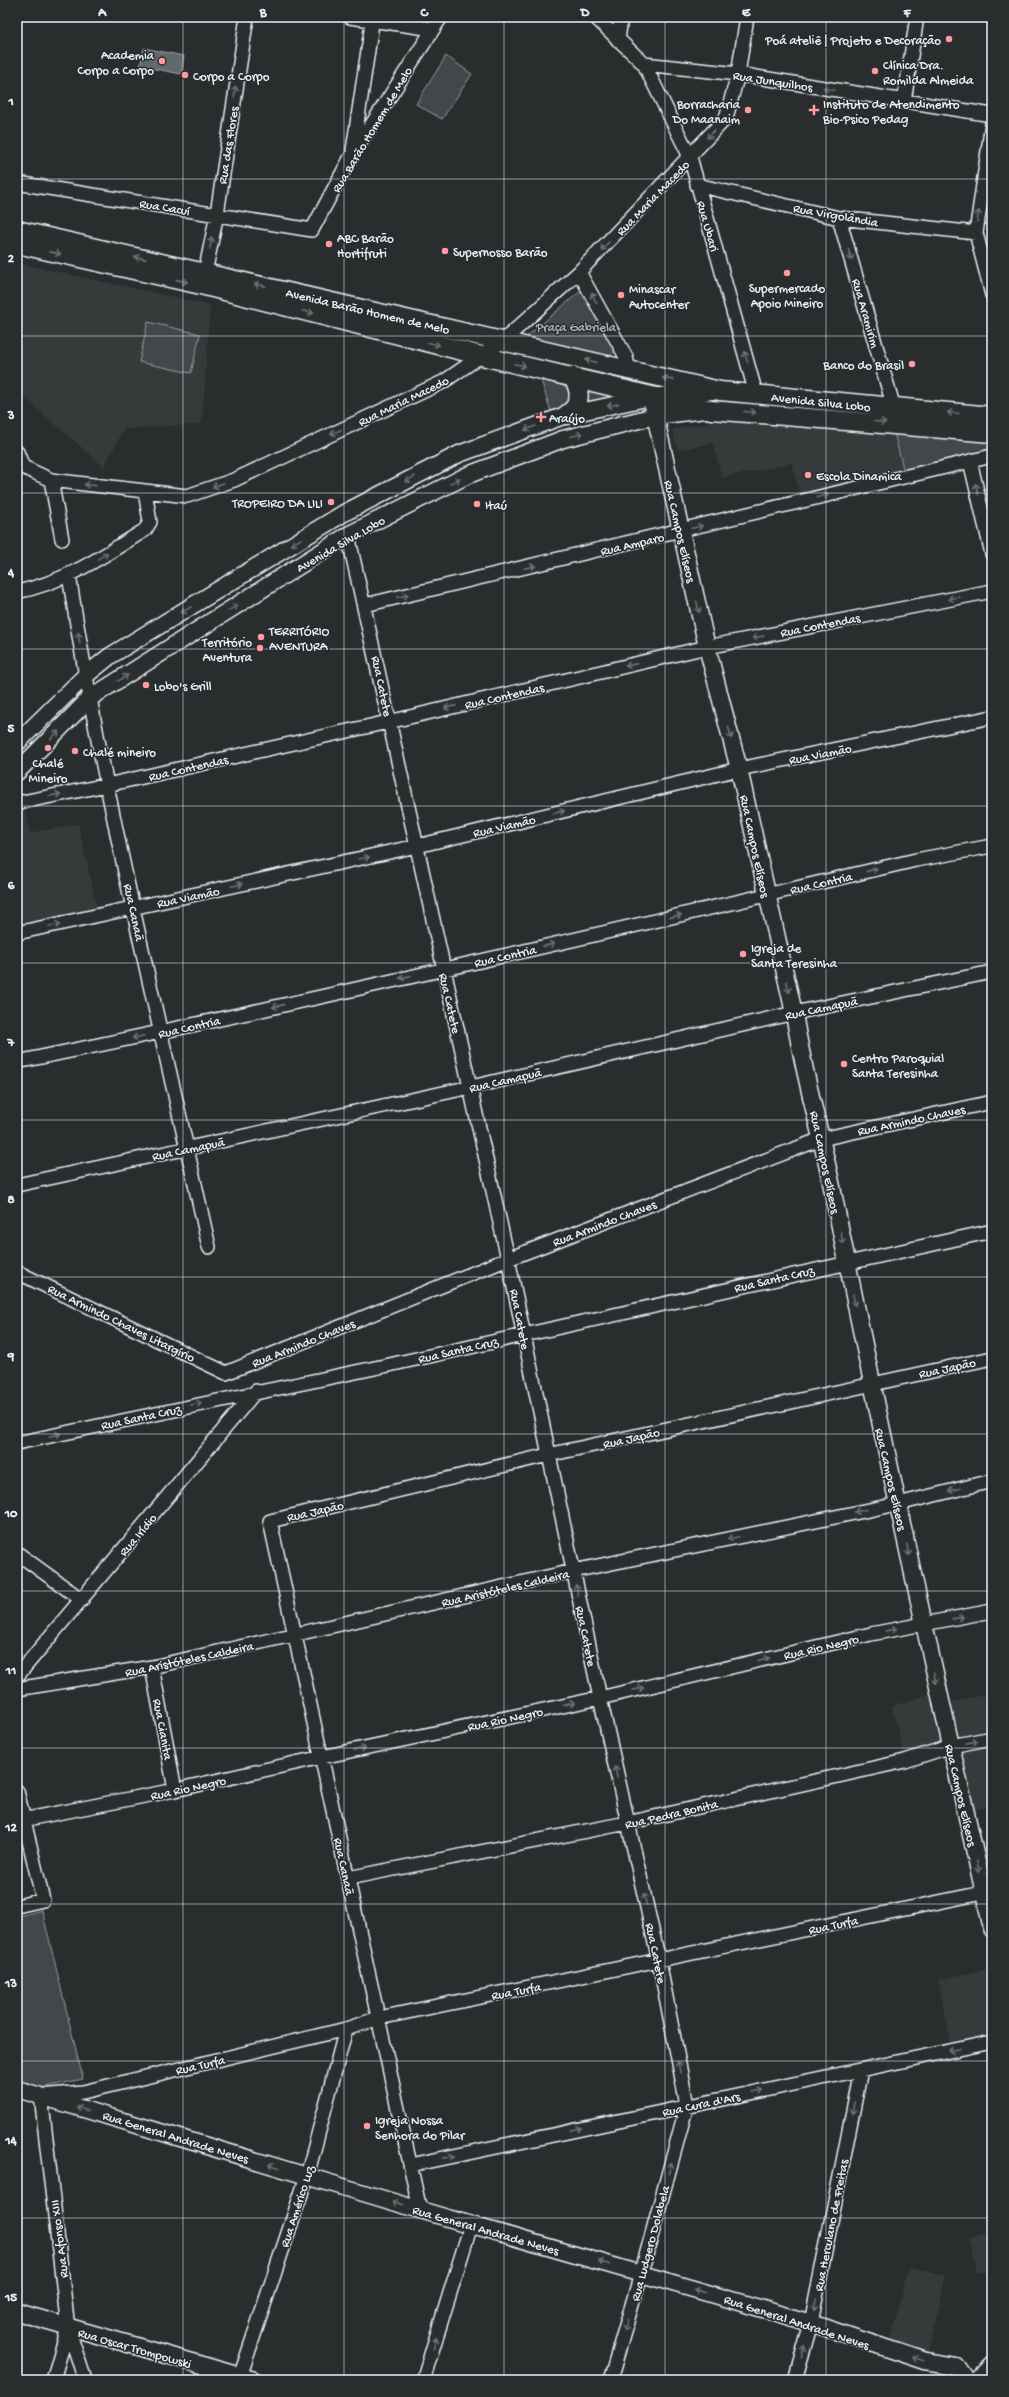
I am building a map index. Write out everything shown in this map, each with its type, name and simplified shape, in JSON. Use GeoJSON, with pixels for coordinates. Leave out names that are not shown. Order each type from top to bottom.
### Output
{"type":"FeatureCollection","features":[{"type":"Feature","properties":{"kind":"main road","name":"Avenida Barão Homem de Melo"},"geometry":{"type":"LineString","coordinates":[[17,230],[720,391]]}},
{"type":"Feature","properties":{"kind":"main road","name":"Avenida Barão Homem de Melo"},"geometry":{"type":"LineString","coordinates":[[17,244],[201,286],[651,397]]}},
{"type":"Feature","properties":{"kind":"main road"},"geometry":{"type":"LineString","coordinates":[[598,383],[613,379],[629,370]]}},
{"type":"Feature","properties":{"kind":"main road"},"geometry":{"type":"LineString","coordinates":[[566,415],[574,410],[580,397],[579,389],[570,376]]}},
{"type":"Feature","properties":{"kind":"main road","name":"Avenida Silva Lobo"},"geometry":{"type":"LineString","coordinates":[[720,391],[992,416]]}},
{"type":"Feature","properties":{"kind":"main road","name":"Avenida Silva Lobo"},"geometry":{"type":"LineString","coordinates":[[651,397],[711,410],[992,432]]}},
{"type":"Feature","properties":{"kind":"street","name":"Rua das Flores"},"geometry":{"type":"LineString","coordinates":[[205,273],[217,214],[247,17]]}},
{"type":"Feature","properties":{"kind":"street"},"geometry":{"type":"LineString","coordinates":[[350,17],[373,19],[433,29],[441,17]]}},
{"type":"Feature","properties":{"kind":"street"},"geometry":{"type":"LineString","coordinates":[[595,17],[618,41],[644,64]]}},
{"type":"Feature","properties":{"kind":"street"},"geometry":{"type":"LineString","coordinates":[[618,41],[621,17]]}},
{"type":"Feature","properties":{"kind":"street","name":"Rua Maria Macedo"},"geometry":{"type":"LineString","coordinates":[[20,467],[51,480],[187,496],[234,480],[443,382],[503,341],[579,272],[690,158],[726,118],[738,74],[747,17]]}},
{"type":"Feature","properties":{"kind":"street"},"geometry":{"type":"LineString","coordinates":[[904,102],[917,17]]}},
{"type":"Feature","properties":{"kind":"street"},"geometry":{"type":"LineString","coordinates":[[352,155],[373,19]]}},
{"type":"Feature","properties":{"kind":"street","name":"Rua Barão Homem de Melo"},"geometry":{"type":"LineString","coordinates":[[312,230],[352,155],[433,29]]}},
{"type":"Feature","properties":{"kind":"street","name":"Rua Junquilhos"},"geometry":{"type":"LineString","coordinates":[[644,64],[738,74],[992,115]]}},
{"type":"Feature","properties":{"kind":"street","name":"Rua Ubari"},"geometry":{"type":"LineString","coordinates":[[644,64],[690,158],[756,394]]}},
{"type":"Feature","properties":{"kind":"street"},"geometry":{"type":"LineString","coordinates":[[992,123],[976,232],[992,294]]}},
{"type":"Feature","properties":{"kind":"street","name":"Rua Cacuí"},"geometry":{"type":"LineString","coordinates":[[17,183],[312,230]]}},
{"type":"Feature","properties":{"kind":"street","name":"Rua Virgolândia"},"geometry":{"type":"LineString","coordinates":[[697,185],[840,218],[976,232]]}},
{"type":"Feature","properties":{"kind":"street","name":"Rua Aramirim"},"geometry":{"type":"LineString","coordinates":[[840,218],[894,408]]}},
{"type":"Feature","properties":{"kind":"street"},"geometry":{"type":"LineString","coordinates":[[579,272],[626,357],[629,370]]}},
{"type":"Feature","properties":{"kind":"street","name":"Avenida Silva Lobo"},"geometry":{"type":"LineString","coordinates":[[17,743],[85,676],[110,656],[344,513],[459,454],[566,415],[651,397],[720,391]]}},
{"type":"Feature","properties":{"kind":"street","name":"Rua Campos Elíseos"},"geometry":{"type":"LineString","coordinates":[[651,397],[707,647],[739,769],[766,895],[794,1013],[800,1053],[822,1139],[871,1383],[923,1624],[951,1746],[988,1891],[992,1929]]}},
{"type":"Feature","properties":{"kind":"street","name":"Avenida Silva Lobo"},"geometry":{"type":"LineString","coordinates":[[17,772],[90,698],[348,535],[468,475],[563,439],[655,416],[711,410]]}},
{"type":"Feature","properties":{"kind":"street"},"geometry":{"type":"LineString","coordinates":[[17,452],[20,467]]}},
{"type":"Feature","properties":{"kind":"street","name":"Rua Amparo"},"geometry":{"type":"LineString","coordinates":[[365,605],[992,456]]}},
{"type":"Feature","properties":{"kind":"street"},"geometry":{"type":"LineString","coordinates":[[970,461],[992,554]]}},
{"type":"Feature","properties":{"kind":"street"},"geometry":{"type":"LineString","coordinates":[[51,480],[62,539]]}},
{"type":"Feature","properties":{"kind":"street"},"geometry":{"type":"LineString","coordinates":[[17,592],[45,586],[69,575],[145,530],[150,522],[145,491]]}},
{"type":"Feature","properties":{"kind":"street","name":"Rua Catete"},"geometry":{"type":"LineString","coordinates":[[348,535],[365,605],[443,969],[471,1087],[600,1698],[659,1961],[687,2105]]}},
{"type":"Feature","properties":{"kind":"street","name":"Rua Canaã"},"geometry":{"type":"LineString","coordinates":[[69,575],[85,676],[107,785],[210,1247]]}},
{"type":"Feature","properties":{"kind":"street","name":"Rua Contendas"},"geometry":{"type":"LineString","coordinates":[[17,803],[107,785],[707,647],[992,591]]}},
{"type":"Feature","properties":{"kind":"street","name":"Rua Viamão"},"geometry":{"type":"LineString","coordinates":[[17,933],[417,846],[739,769],[992,717]]}},
{"type":"Feature","properties":{"kind":"street","name":"Rua Contria"},"geometry":{"type":"LineString","coordinates":[[17,1062],[162,1032],[443,969],[916,860],[992,846]]}},
{"type":"Feature","properties":{"kind":"street","name":"Rua Camapuã"},"geometry":{"type":"LineString","coordinates":[[17,1185],[471,1087],[794,1013],[992,972]]}},
{"type":"Feature","properties":{"kind":"street","name":"Rua Armindo Chaves"},"geometry":{"type":"LineString","coordinates":[[226,1373],[508,1259],[822,1139],[992,1102]]}},
{"type":"Feature","properties":{"kind":"street","name":"Rua Santa Cruz"},"geometry":{"type":"LineString","coordinates":[[17,1443],[524,1334],[992,1231]]}},
{"type":"Feature","properties":{"kind":"street","name":"Rua Armindo Chaves Litargírio"},"geometry":{"type":"LineString","coordinates":[[17,1272],[226,1373]]}},
{"type":"Feature","properties":{"kind":"street","name":"Rua Japão"},"geometry":{"type":"LineString","coordinates":[[270,1521],[548,1455],[871,1383],[992,1358]]}},
{"type":"Feature","properties":{"kind":"street","name":"Rua Irídio"},"geometry":{"type":"LineString","coordinates":[[17,1676],[256,1391]]}},
{"type":"Feature","properties":{"kind":"street","name":"Rua Aristóteles Caldeira"},"geometry":{"type":"LineString","coordinates":[[17,1689],[152,1667],[573,1571],[898,1504],[992,1481]]}},
{"type":"Feature","properties":{"kind":"street","name":"Rua Canaã"},"geometry":{"type":"LineString","coordinates":[[270,1521],[420,2210]]}},
{"type":"Feature","properties":{"kind":"street"},"geometry":{"type":"LineString","coordinates":[[17,1553],[82,1600]]}},
{"type":"Feature","properties":{"kind":"street","name":"Rua Rio Negro"},"geometry":{"type":"LineString","coordinates":[[21,1820],[175,1790],[600,1698],[871,1634],[992,1611]]}},
{"type":"Feature","properties":{"kind":"street","name":"Rua Cianita"},"geometry":{"type":"LineString","coordinates":[[152,1667],[175,1790]]}},
{"type":"Feature","properties":{"kind":"street","name":"Rua Pedra Bonita"},"geometry":{"type":"LineString","coordinates":[[348,1878],[627,1823],[905,1761],[951,1746],[992,1738]]}},
{"type":"Feature","properties":{"kind":"street"},"geometry":{"type":"LineString","coordinates":[[17,1791],[21,1820],[43,1900],[17,1906]]}},
{"type":"Feature","properties":{"kind":"street","name":"Rua Turfa"},"geometry":{"type":"LineString","coordinates":[[41,2096],[89,2091],[346,2029],[379,2018],[659,1961],[988,1891]]}},
{"type":"Feature","properties":{"kind":"street","name":"Rua Américo Luz"},"geometry":{"type":"LineString","coordinates":[[245,2379],[307,2176],[346,2029]]}},
{"type":"Feature","properties":{"kind":"street","name":"Rua Cura d'Ars"},"geometry":{"type":"LineString","coordinates":[[411,2165],[687,2105],[992,2042]]}},
{"type":"Feature","properties":{"kind":"street","name":"Rua Herculano de Freitas"},"geometry":{"type":"LineString","coordinates":[[795,2380],[811,2323],[860,2070]]}},
{"type":"Feature","properties":{"kind":"street","name":"Rua General Andrade Neves"},"geometry":{"type":"LineString","coordinates":[[17,2089],[420,2210],[811,2323],[925,2361],[956,2366],[966,2380]]}},
{"type":"Feature","properties":{"kind":"street","name":"Rua Afonso XIII"},"geometry":{"type":"LineString","coordinates":[[41,2096],[68,2328],[85,2380]]}},
{"type":"Feature","properties":{"kind":"street","name":"Rua Ludgero Dolabela"},"geometry":{"type":"LineString","coordinates":[[610,2380],[642,2274],[687,2105]]}},
{"type":"Feature","properties":{"kind":"street"},"geometry":{"type":"LineString","coordinates":[[423,2380],[471,2225]]}},
{"type":"Feature","properties":{"kind":"street","name":"Rua Oscar Trompowski"},"geometry":{"type":"LineString","coordinates":[[17,2312],[245,2379]]}},
{"type":"Feature","properties":{"kind":"street"},"geometry":{"type":"LineString","coordinates":[[53,2380],[68,2328]]}},
{"type":"Feature","properties":{"kind":"street"},"geometry":{"type":"LineString","coordinates":[[976,2380],[992,2364]]}},
{"type":"Feature","properties":{"kind":"shaded area","name":"Academia Corpo a Corpo"},"geometry":{"type":"Polygon","coordinates":[[[144,48],[184,56],[181,74],[140,66],[144,48]]]}},
{"type":"Feature","properties":{"kind":"shaded area"},"geometry":{"type":"Polygon","coordinates":[[[17,263],[210,305],[202,424],[124,429],[104,467],[17,391],[17,263]]]}},
{"type":"Feature","properties":{"kind":"shaded area"},"geometry":{"type":"Polygon","coordinates":[[[721,422],[894,432],[904,472],[799,494],[792,463],[722,478],[713,443],[678,450],[672,429],[721,422]]]}},
{"type":"Feature","properties":{"kind":"shaded area"},"geometry":{"type":"Polygon","coordinates":[[[25,809],[30,833],[78,824],[98,911],[17,929],[17,811],[25,809]]]}},
{"type":"Feature","properties":{"kind":"shaded area"},"geometry":{"type":"Polygon","coordinates":[[[936,1692],[945,1744],[904,1756],[892,1706],[936,1692]]]}},
{"type":"Feature","properties":{"kind":"shaded area"},"geometry":{"type":"Polygon","coordinates":[[[983,1695],[991,1731],[957,1740],[948,1703],[983,1695]]]}},
{"type":"Feature","properties":{"kind":"shaded area"},"geometry":{"type":"Polygon","coordinates":[[[992,1742],[992,1806],[970,1811],[961,1749],[992,1742]]]}},
{"type":"Feature","properties":{"kind":"shaded area"},"geometry":{"type":"Polygon","coordinates":[[[992,1968],[992,2034],[951,2043],[938,1980],[992,1968]]]}},
{"type":"Feature","properties":{"kind":"shaded area"},"geometry":{"type":"Polygon","coordinates":[[[992,2234],[992,2272],[975,2274],[969,2238],[992,2234]]]}},
{"type":"Feature","properties":{"kind":"shaded area"},"geometry":{"type":"Polygon","coordinates":[[[909,2267],[947,2275],[926,2360],[888,2350],[909,2267]]]}},
{"type":"Feature","properties":{"kind":"green space"},"geometry":{"type":"Polygon","coordinates":[[[446,56],[472,74],[442,119],[416,104],[446,56]]]}},
{"type":"Feature","properties":{"kind":"green space","name":"Praça Gabriela"},"geometry":{"type":"Polygon","coordinates":[[[583,289],[616,350],[609,357],[524,339],[583,289]]]}},
{"type":"Feature","properties":{"kind":"green space"},"geometry":{"type":"Polygon","coordinates":[[[148,322],[200,334],[191,373],[139,362],[148,322]]]}},
{"type":"Feature","properties":{"kind":"green space"},"geometry":{"type":"Polygon","coordinates":[[[541,380],[568,387],[573,393],[570,406],[551,412],[541,380]]]}},
{"type":"Feature","properties":{"kind":"green space"},"geometry":{"type":"Polygon","coordinates":[[[583,388],[611,394],[620,399],[585,405],[588,396],[583,388]]]}},
{"type":"Feature","properties":{"kind":"green space"},"geometry":{"type":"Polygon","coordinates":[[[894,432],[992,438],[992,451],[904,472],[894,432]]]}},
{"type":"Feature","properties":{"kind":"green space"},"geometry":{"type":"Polygon","coordinates":[[[42,1910],[83,2079],[36,2089],[17,2084],[17,1917],[42,1910]]]}},
{"type":"Feature","properties":{"kind":"place","name":"Poá ateliê | Projeto e Decoração"},"geometry":{"type":"Point","coordinates":[949,39]}},
{"type":"Feature","properties":{"kind":"place","name":"Academia Corpo a Corpo"},"geometry":{"type":"Point","coordinates":[162,61]}},
{"type":"Feature","properties":{"kind":"place","name":"Clínica Dra. Romilda Almeida"},"geometry":{"type":"Point","coordinates":[875,71]}},
{"type":"Feature","properties":{"kind":"place","name":"Corpo a Corpo"},"geometry":{"type":"Point","coordinates":[185,75]}},
{"type":"Feature","properties":{"kind":"place","name":"Borracharia Do Maanaim"},"geometry":{"type":"Point","coordinates":[748,110]}},
{"type":"Feature","properties":{"kind":"place","name":"Instituto de Atendimento Bio-Psico Pedag"},"geometry":{"type":"Point","coordinates":[814,110]}},
{"type":"Feature","properties":{"kind":"place","name":"ABC Barão Hortifruti"},"geometry":{"type":"Point","coordinates":[329,244]}},
{"type":"Feature","properties":{"kind":"place","name":"Supernosso Barão"},"geometry":{"type":"Point","coordinates":[445,251]}},
{"type":"Feature","properties":{"kind":"place","name":"Supermercado Apoio Mineiro"},"geometry":{"type":"Point","coordinates":[787,273]}},
{"type":"Feature","properties":{"kind":"place","name":"Minascar Autocenter"},"geometry":{"type":"Point","coordinates":[621,295]}},
{"type":"Feature","properties":{"kind":"place","name":"Banco do Brasil"},"geometry":{"type":"Point","coordinates":[912,364]}},
{"type":"Feature","properties":{"kind":"place","name":"Araújo"},"geometry":{"type":"Point","coordinates":[541,417]}},
{"type":"Feature","properties":{"kind":"place","name":"Escola Dinamica"},"geometry":{"type":"Point","coordinates":[808,475]}},
{"type":"Feature","properties":{"kind":"place","name":"TROPEIRO DA LILI"},"geometry":{"type":"Point","coordinates":[331,502]}},
{"type":"Feature","properties":{"kind":"place","name":"Itaú"},"geometry":{"type":"Point","coordinates":[477,504]}},
{"type":"Feature","properties":{"kind":"place","name":"TERRITÓRIO AVENTURA"},"geometry":{"type":"Point","coordinates":[261,637]}},
{"type":"Feature","properties":{"kind":"place","name":"Território Aventura"},"geometry":{"type":"Point","coordinates":[260,648]}},
{"type":"Feature","properties":{"kind":"place","name":"Lobo's Grill"},"geometry":{"type":"Point","coordinates":[146,685]}},
{"type":"Feature","properties":{"kind":"place","name":"Chalé Mineiro"},"geometry":{"type":"Point","coordinates":[48,748]}},
{"type":"Feature","properties":{"kind":"place","name":"Chalé mineiro"},"geometry":{"type":"Point","coordinates":[75,751]}},
{"type":"Feature","properties":{"kind":"place","name":"Igreja de Santa Teresinha"},"geometry":{"type":"Point","coordinates":[743,954]}},
{"type":"Feature","properties":{"kind":"place","name":"Centro Paroquial Santa Teresinha"},"geometry":{"type":"Point","coordinates":[844,1064]}},
{"type":"Feature","properties":{"kind":"place","name":"Igreja Nossa Senhora do Pilar"},"geometry":{"type":"Point","coordinates":[367,2126]}}]}
